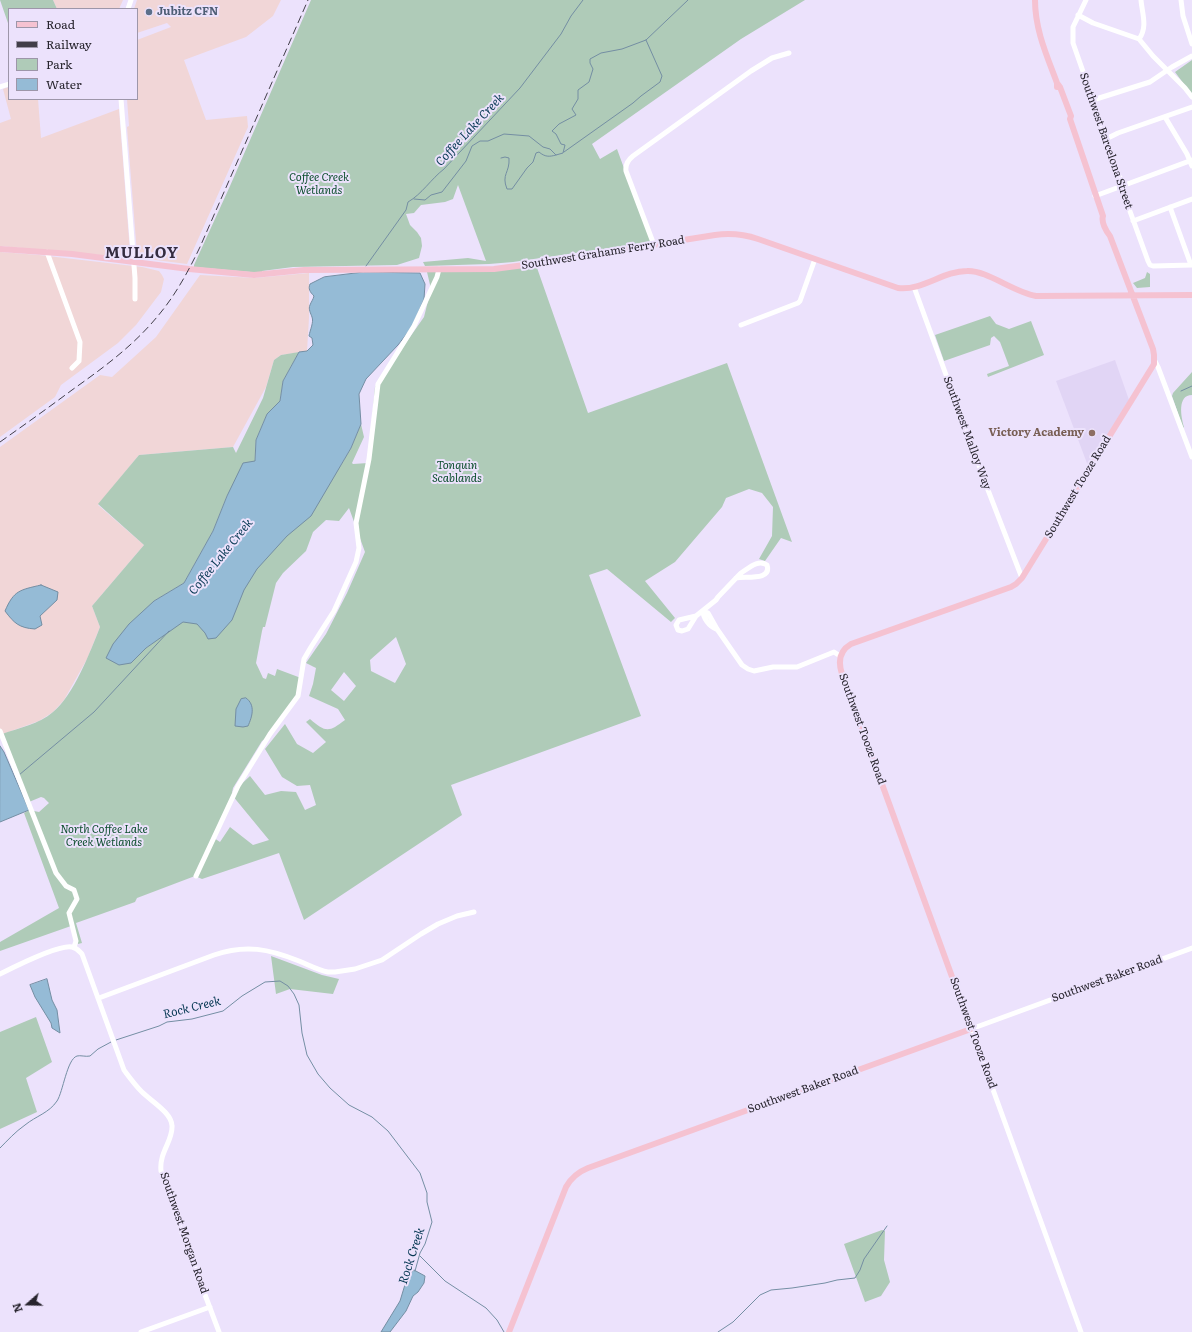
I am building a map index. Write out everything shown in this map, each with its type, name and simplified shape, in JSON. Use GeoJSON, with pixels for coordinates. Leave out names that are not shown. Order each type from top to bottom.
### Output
{"type":"FeatureCollection","features":[{"type":"Feature","properties":{"kind":"main road"},"geometry":{"type":"LineString","coordinates":[[1035,0],[1036,16],[1040,36],[1057,83],[1057,88],[1070,119],[1103,216],[1102,219],[1104,226],[1110,236],[1153,349],[1155,361]]}},
{"type":"Feature","properties":{"kind":"main road","name":"Southwest Grahams Ferry Road"},"geometry":{"type":"LineString","coordinates":[[0,249],[47,252],[250,275],[298,270],[475,270],[504,268],[715,234],[736,234],[754,238],[891,286],[904,288],[914,287],[956,273],[969,271],[980,273],[1019,291],[1036,296],[1192,295]]}},
{"type":"Feature","properties":{"kind":"main road","name":"Southwest Tooze Road"},"geometry":{"type":"LineString","coordinates":[[971,1029],[842,674],[840,656],[844,649],[852,644],[1016,584],[1022,578],[1155,361]]}},
{"type":"Feature","properties":{"kind":"main road","name":"Southwest Baker Road"},"geometry":{"type":"LineString","coordinates":[[509,1332],[564,1192],[570,1180],[580,1172],[649,1145],[971,1029]]}},
{"type":"Feature","properties":{"kind":"street","name":"Southwest Barcelona Street"},"geometry":{"type":"LineString","coordinates":[[1086,0],[1073,27],[1073,43],[1093,100],[1095,115],[1123,186],[1127,203],[1149,264],[1151,266],[1191,265]]}},
{"type":"Feature","properties":{"kind":"street"},"geometry":{"type":"LineString","coordinates":[[1139,39],[1144,31],[1141,0]]}},
{"type":"Feature","properties":{"kind":"street"},"geometry":{"type":"LineString","coordinates":[[1181,0],[1185,24],[1192,44]]}},
{"type":"Feature","properties":{"kind":"street"},"geometry":{"type":"LineString","coordinates":[[1078,15],[1098,25],[1139,39],[1192,97]]}},
{"type":"Feature","properties":{"kind":"street"},"geometry":{"type":"LineString","coordinates":[[654,245],[626,171],[626,165],[628,162],[633,156],[750,71],[772,58],[789,53]]}},
{"type":"Feature","properties":{"kind":"street"},"geometry":{"type":"LineString","coordinates":[[1093,100],[1150,82],[1192,56]]}},
{"type":"Feature","properties":{"kind":"street"},"geometry":{"type":"LineString","coordinates":[[121,100],[134,262],[135,299]]}},
{"type":"Feature","properties":{"kind":"street"},"geometry":{"type":"LineString","coordinates":[[1104,140],[1118,133],[1192,107]]}},
{"type":"Feature","properties":{"kind":"street"},"geometry":{"type":"LineString","coordinates":[[1095,196],[1191,162],[1165,117]]}},
{"type":"Feature","properties":{"kind":"street"},"geometry":{"type":"LineString","coordinates":[[1134,221],[1192,199]]}},
{"type":"Feature","properties":{"kind":"street"},"geometry":{"type":"LineString","coordinates":[[1170,207],[1191,265]]}},
{"type":"Feature","properties":{"kind":"street"},"geometry":{"type":"LineString","coordinates":[[47,252],[80,342],[79,361],[72,368]]}},
{"type":"Feature","properties":{"kind":"street"},"geometry":{"type":"LineString","coordinates":[[741,325],[800,302],[815,259]]}},
{"type":"Feature","properties":{"kind":"street"},"geometry":{"type":"LineString","coordinates":[[196,876],[238,786],[270,734],[297,698],[300,692],[304,660],[334,611],[356,562],[359,548],[356,523],[369,459],[378,384],[414,326],[437,277],[438,269]]}},
{"type":"Feature","properties":{"kind":"street","name":"Southwest Malloy Way"},"geometry":{"type":"LineString","coordinates":[[914,287],[1022,578]]}},
{"type":"Feature","properties":{"kind":"street"},"geometry":{"type":"LineString","coordinates":[[1155,361],[1192,457]]}},
{"type":"Feature","properties":{"kind":"street"},"geometry":{"type":"LineString","coordinates":[[696,616],[716,600],[718,597],[736,578],[741,573],[756,563],[764,563],[767,565],[767,572],[763,576],[744,576],[736,578]]}},
{"type":"Feature","properties":{"kind":"street"},"geometry":{"type":"LineString","coordinates":[[703,611],[708,613],[717,629],[742,665],[754,671],[773,667],[796,667],[834,652],[840,656]]}},
{"type":"Feature","properties":{"kind":"street"},"geometry":{"type":"LineString","coordinates":[[0,731],[56,874],[66,886],[74,890],[77,899],[69,913],[76,941],[74,947],[63,948],[44,954],[0,974]]}},
{"type":"Feature","properties":{"kind":"street"},"geometry":{"type":"LineString","coordinates":[[99,998],[234,949],[253,949],[272,952],[328,972],[355,969],[382,960],[438,924],[457,916],[474,912]]}},
{"type":"Feature","properties":{"kind":"street","name":"Southwest Morgan Road"},"geometry":{"type":"LineString","coordinates":[[74,947],[82,954],[124,1070],[132,1082],[161,1108],[171,1121],[172,1132],[162,1156],[160,1165],[161,1171],[181,1231],[219,1332]]}},
{"type":"Feature","properties":{"kind":"street","name":"Southwest Baker Road"},"geometry":{"type":"LineString","coordinates":[[971,1029],[1192,948]]}},
{"type":"Feature","properties":{"kind":"street","name":"Southwest Tooze Road"},"geometry":{"type":"LineString","coordinates":[[971,1029],[1081,1332]]}},
{"type":"Feature","properties":{"kind":"street"},"geometry":{"type":"LineString","coordinates":[[141,1332],[210,1307]]}},
{"type":"Feature","properties":{"kind":"shaded area"},"geometry":{"type":"Polygon","coordinates":[[[53,0],[123,0],[119,8],[57,8],[53,0]]]}},
{"type":"Feature","properties":{"kind":"shaded area"},"geometry":{"type":"Polygon","coordinates":[[[137,0],[281,0],[273,16],[246,37],[184,60],[206,120],[247,116],[248,127],[187,264],[140,258],[137,254],[127,127],[129,126],[127,100],[138,100],[138,40],[171,27],[167,23],[138,33],[138,8],[134,8],[137,0]]]}},
{"type":"Feature","properties":{"kind":"shaded area"},"geometry":{"type":"Polygon","coordinates":[[[8,87],[8,100],[38,100],[41,138],[119,109],[130,252],[128,255],[122,257],[0,246],[0,123],[11,119],[3,89],[8,87]]]}},
{"type":"Feature","properties":{"kind":"shaded area"},"geometry":{"type":"Polygon","coordinates":[[[0,252],[142,267],[159,271],[164,279],[161,292],[136,325],[118,343],[61,385],[55,397],[0,437],[0,252]]]}},
{"type":"Feature","properties":{"kind":"shaded area"},"geometry":{"type":"Polygon","coordinates":[[[309,273],[307,351],[281,355],[274,360],[266,387],[233,447],[139,455],[98,505],[144,545],[92,606],[100,627],[87,659],[64,700],[53,712],[39,721],[0,735],[0,447],[100,375],[112,377],[156,337],[200,275],[255,278],[309,273]]]}},
{"type":"Feature","properties":{"kind":"shaded area","name":"Victory Academy"},"geometry":{"type":"Polygon","coordinates":[[[1115,360],[1129,400],[1088,466],[1056,381],[1115,360]]]}},
{"type":"Feature","properties":{"kind":"green space"},"geometry":{"type":"Polygon","coordinates":[[[0,0],[53,0],[57,8],[8,8],[8,23],[0,0]]]}},
{"type":"Feature","properties":{"kind":"green space","name":"Coffee Creek Wetlands"},"geometry":{"type":"Polygon","coordinates":[[[311,0],[805,0],[741,39],[592,144],[600,159],[617,149],[651,242],[513,262],[425,266],[423,262],[468,258],[486,261],[458,185],[453,199],[445,202],[421,205],[414,213],[406,214],[410,225],[421,238],[422,246],[419,258],[397,265],[293,267],[262,271],[262,273],[194,267],[311,0]]]}},
{"type":"Feature","properties":{"kind":"green space"},"geometry":{"type":"Polygon","coordinates":[[[1192,60],[1192,95],[1175,72],[1192,60]]]}},
{"type":"Feature","properties":{"kind":"green space"},"geometry":{"type":"Polygon","coordinates":[[[536,265],[588,413],[727,363],[792,542],[781,538],[765,561],[759,559],[772,536],[773,507],[762,493],[749,489],[726,498],[722,507],[675,562],[645,581],[675,618],[671,622],[607,569],[589,575],[641,716],[451,785],[462,815],[304,920],[279,853],[202,879],[195,876],[137,898],[135,902],[76,923],[82,943],[78,944],[71,926],[0,951],[0,942],[59,908],[24,813],[29,810],[39,812],[49,803],[41,797],[29,802],[2,734],[42,720],[53,712],[68,695],[81,672],[100,627],[92,606],[144,545],[98,504],[139,455],[233,447],[236,453],[263,398],[274,360],[281,355],[299,352],[283,381],[280,401],[267,414],[256,440],[255,461],[227,496],[213,531],[184,583],[154,601],[146,648],[167,632],[341,465],[351,448],[361,424],[364,437],[352,463],[368,463],[375,387],[424,317],[431,289],[427,272],[536,265]],[[349,508],[339,521],[326,520],[313,532],[306,551],[283,573],[276,583],[265,627],[263,627],[262,631],[256,663],[263,678],[266,679],[268,673],[275,676],[277,669],[301,678],[300,692],[268,737],[262,741],[233,788],[232,793],[250,776],[265,795],[281,791],[296,792],[305,810],[316,805],[310,785],[297,786],[282,777],[265,749],[285,724],[297,744],[313,753],[326,742],[306,722],[310,719],[324,729],[331,729],[345,720],[338,709],[309,696],[316,668],[306,663],[326,634],[347,593],[365,552],[349,508]],[[396,637],[370,660],[371,671],[395,683],[406,664],[396,637]],[[344,672],[331,690],[344,701],[356,686],[344,672]],[[232,795],[214,838],[220,842],[230,827],[253,845],[269,840],[232,795]]]}},
{"type":"Feature","properties":{"kind":"green space"},"geometry":{"type":"Polygon","coordinates":[[[1147,272],[1150,274],[1150,287],[1137,288],[1133,283],[1145,278],[1147,272]]]}},
{"type":"Feature","properties":{"kind":"green space"},"geometry":{"type":"Polygon","coordinates":[[[990,316],[996,324],[1009,329],[1031,321],[1044,355],[988,377],[987,374],[1009,366],[1000,342],[994,336],[991,338],[990,345],[944,361],[935,335],[990,316]]]}},
{"type":"Feature","properties":{"kind":"green space"},"geometry":{"type":"Polygon","coordinates":[[[1192,372],[1192,395],[1187,396],[1184,399],[1181,407],[1183,428],[1172,396],[1192,372]]]}},
{"type":"Feature","properties":{"kind":"green space"},"geometry":{"type":"Polygon","coordinates":[[[271,956],[322,975],[339,979],[333,994],[290,989],[276,994],[271,956]]]}},
{"type":"Feature","properties":{"kind":"green space"},"geometry":{"type":"Polygon","coordinates":[[[36,1017],[52,1062],[26,1078],[37,1112],[0,1129],[0,1032],[36,1017]]]}},
{"type":"Feature","properties":{"kind":"green space"},"geometry":{"type":"Polygon","coordinates":[[[882,1230],[885,1231],[884,1260],[890,1282],[881,1296],[865,1302],[844,1244],[882,1230]]]}},
{"type":"Feature","properties":{"kind":"water"},"geometry":{"type":"Polygon","coordinates":[[[364,272],[420,273],[425,284],[424,299],[412,327],[398,345],[366,379],[359,394],[361,424],[351,448],[311,516],[287,536],[257,569],[244,590],[232,620],[216,638],[208,639],[197,624],[183,622],[146,648],[131,663],[119,665],[106,658],[113,644],[129,624],[154,601],[184,583],[213,531],[227,496],[243,463],[255,461],[256,440],[267,414],[280,401],[283,381],[299,352],[307,351],[313,345],[312,338],[309,336],[313,321],[309,307],[314,296],[309,287],[310,284],[324,277],[364,272]]]}},
{"type":"Feature","properties":{"kind":"water"},"geometry":{"type":"Polygon","coordinates":[[[41,585],[58,592],[57,600],[40,616],[42,625],[35,629],[21,626],[14,622],[5,611],[11,599],[18,592],[41,585]]]}},
{"type":"Feature","properties":{"kind":"water"},"geometry":{"type":"Polygon","coordinates":[[[246,698],[251,704],[252,708],[252,715],[248,726],[235,726],[236,709],[241,699],[246,698]]]}},
{"type":"Feature","properties":{"kind":"water"},"geometry":{"type":"Polygon","coordinates":[[[0,746],[29,810],[0,822],[0,746]]]}},
{"type":"Feature","properties":{"kind":"water"},"geometry":{"type":"Polygon","coordinates":[[[47,979],[52,1000],[57,1010],[60,1033],[52,1028],[51,1023],[35,997],[30,985],[47,979]]]}},
{"type":"Feature","properties":{"kind":"water"},"geometry":{"type":"Polygon","coordinates":[[[414,1270],[425,1276],[424,1283],[418,1292],[413,1296],[406,1311],[390,1332],[381,1332],[400,1301],[407,1278],[414,1270]]]}},
{"type":"Feature","properties":{"kind":"waterway","name":"Coffee Lake Creek"},"geometry":{"type":"LineString","coordinates":[[366,266],[406,210],[408,202],[418,195],[444,169],[520,88],[561,34],[571,16],[583,0]]}},
{"type":"Feature","properties":{"kind":"waterway"},"geometry":{"type":"LineString","coordinates":[[414,199],[425,200],[431,195],[442,192],[466,161],[472,146],[480,141],[488,141],[504,134],[529,136],[543,147],[550,149],[556,155],[563,153],[565,145],[561,144],[556,134],[552,131],[559,124],[576,115],[572,109],[578,99],[578,90],[589,82],[593,69],[590,59],[601,53],[622,49],[646,40],[688,0]]}},
{"type":"Feature","properties":{"kind":"waterway"},"geometry":{"type":"LineString","coordinates":[[564,152],[660,82],[662,76],[646,40]]}},
{"type":"Feature","properties":{"kind":"waterway"},"geometry":{"type":"LineString","coordinates":[[501,158],[509,158],[505,184],[507,189],[512,189],[533,162],[536,153],[539,152],[547,156],[556,155]]}},
{"type":"Feature","properties":{"kind":"waterway"},"geometry":{"type":"LineString","coordinates":[[1181,391],[1192,386]]}},
{"type":"Feature","properties":{"kind":"waterway","name":"Coffee Lake Creek"},"geometry":{"type":"LineString","coordinates":[[19,775],[94,712],[169,631]]}},
{"type":"Feature","properties":{"kind":"waterway","name":"Rock Creek"},"geometry":{"type":"LineString","coordinates":[[116,1040],[167,1022],[192,1019],[223,1011],[242,996],[265,982],[280,981],[288,986],[299,1005],[302,1033],[307,1055],[318,1074],[330,1088],[349,1105],[372,1117],[388,1131],[420,1173],[427,1193],[427,1202],[432,1222],[415,1271]]}},
{"type":"Feature","properties":{"kind":"waterway","name":"Rock Creek"},"geometry":{"type":"LineString","coordinates":[[0,1148],[21,1128],[54,1105],[59,1097],[70,1063],[74,1058],[77,1056],[90,1056],[98,1049],[111,1042]]}},
{"type":"Feature","properties":{"kind":"waterway"},"geometry":{"type":"LineString","coordinates":[[718,1332],[733,1322],[760,1295],[771,1290],[855,1278],[864,1259],[887,1226]]}},
{"type":"Feature","properties":{"kind":"waterway"},"geometry":{"type":"LineString","coordinates":[[420,1256],[445,1281],[486,1308],[497,1320],[504,1332]]}},
{"type":"Feature","properties":{"kind":"railway"},"geometry":{"type":"LineString","coordinates":[[0,442],[117,356],[148,328],[170,301],[186,275],[200,247],[308,0]]}},
{"type":"Feature","properties":{"kind":"place","name":"Jubitz CFN"},"geometry":{"type":"Point","coordinates":[149,12]}},
{"type":"Feature","properties":{"kind":"place","name":"Victory Academy"},"geometry":{"type":"Point","coordinates":[1092,433]}},
{"type":"Feature","properties":{"kind":"district","name":"MULLOY"},"geometry":{"type":"Point","coordinates":[142,254]}},
{"type":"Feature","properties":{"kind":"park label","name":"Tonquin Scablands"},"geometry":{"type":"Point","coordinates":[457,472]}},
{"type":"Feature","properties":{"kind":"park label","name":"North Coffee Lake Creek Wetlands"},"geometry":{"type":"Point","coordinates":[104,836]}}]}
